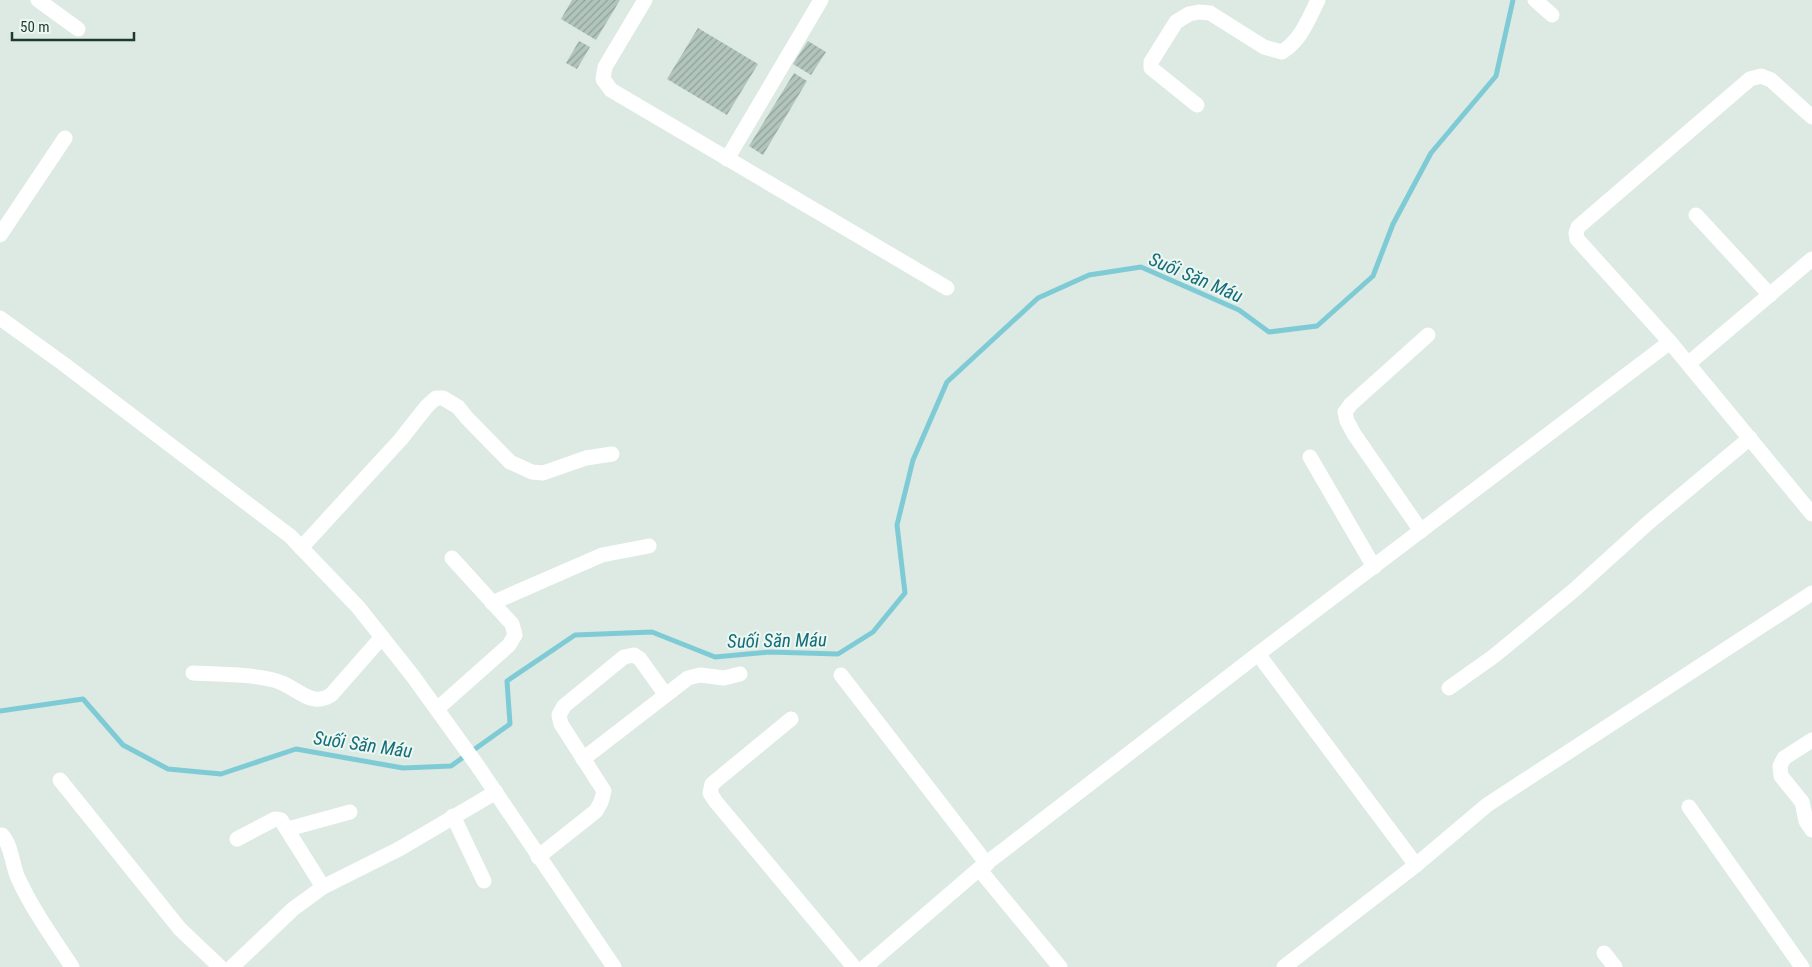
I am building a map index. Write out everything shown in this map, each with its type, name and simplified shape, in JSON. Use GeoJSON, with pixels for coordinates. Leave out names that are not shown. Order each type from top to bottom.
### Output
{"type":"FeatureCollection","features":[{"type":"Feature","properties":{"kind":"street"},"geometry":{"type":"LineString","coordinates":[[38,0],[78,29]]}},
{"type":"Feature","properties":{"kind":"street"},"geometry":{"type":"LineString","coordinates":[[645,0],[605,67],[603,79],[611,90],[947,288]]}},
{"type":"Feature","properties":{"kind":"street"},"geometry":{"type":"LineString","coordinates":[[727,159],[821,0]]}},
{"type":"Feature","properties":{"kind":"street"},"geometry":{"type":"LineString","coordinates":[[1198,105],[1151,68],[1151,62],[1176,22],[1189,14],[1199,12],[1210,13],[1264,48],[1282,52],[1292,46],[1302,32],[1318,0]]}},
{"type":"Feature","properties":{"kind":"street"},"geometry":{"type":"LineString","coordinates":[[1535,0],[1552,15]]}},
{"type":"Feature","properties":{"kind":"street"},"geometry":{"type":"LineString","coordinates":[[1812,117],[1771,80],[1761,76],[1750,79],[1578,227],[1576,233],[1577,239],[1689,363],[1812,514]]}},
{"type":"Feature","properties":{"kind":"street"},"geometry":{"type":"LineString","coordinates":[[0,235],[65,138]]}},
{"type":"Feature","properties":{"kind":"street"},"geometry":{"type":"LineString","coordinates":[[1696,215],[1770,295]]}},
{"type":"Feature","properties":{"kind":"street"},"geometry":{"type":"LineString","coordinates":[[1689,363],[1812,259]]}},
{"type":"Feature","properties":{"kind":"street"},"geometry":{"type":"LineString","coordinates":[[0,318],[282,530],[358,607],[478,765],[538,857],[614,967]]}},
{"type":"Feature","properties":{"kind":"street"},"geometry":{"type":"LineString","coordinates":[[1421,531],[1354,434],[1347,421],[1345,412],[1351,404],[1428,335]]}},
{"type":"Feature","properties":{"kind":"street"},"geometry":{"type":"LineString","coordinates":[[865,967],[983,866],[1258,654],[1670,342]]}},
{"type":"Feature","properties":{"kind":"street"},"geometry":{"type":"LineString","coordinates":[[300,548],[401,439],[427,406],[436,398],[443,398],[458,407],[510,462],[532,472],[543,473],[586,458],[612,454]]}},
{"type":"Feature","properties":{"kind":"street"},"geometry":{"type":"LineString","coordinates":[[1449,688],[1494,656],[1573,591],[1648,523],[1750,438]]}},
{"type":"Feature","properties":{"kind":"street"},"geometry":{"type":"LineString","coordinates":[[1310,457],[1374,567]]}},
{"type":"Feature","properties":{"kind":"street"},"geometry":{"type":"LineString","coordinates":[[492,603],[602,555],[649,546]]}},
{"type":"Feature","properties":{"kind":"street"},"geometry":{"type":"LineString","coordinates":[[437,709],[509,645],[515,635],[512,624],[452,558]]}},
{"type":"Feature","properties":{"kind":"street"},"geometry":{"type":"LineString","coordinates":[[1284,967],[1416,865],[1487,805],[1812,593]]}},
{"type":"Feature","properties":{"kind":"street"},"geometry":{"type":"LineString","coordinates":[[193,672],[271,680],[280,682],[315,700],[324,699],[331,695],[382,637]]}},
{"type":"Feature","properties":{"kind":"street"},"geometry":{"type":"LineString","coordinates":[[1258,654],[1416,865]]}},
{"type":"Feature","properties":{"kind":"street"},"geometry":{"type":"LineString","coordinates":[[538,857],[596,811],[604,791],[560,724],[559,715],[564,706],[624,657],[634,655],[640,658],[665,694]]}},
{"type":"Feature","properties":{"kind":"street"},"geometry":{"type":"LineString","coordinates":[[583,759],[688,678],[700,675],[724,678],[740,674]]}},
{"type":"Feature","properties":{"kind":"street"},"geometry":{"type":"LineString","coordinates":[[841,675],[1060,967]]}},
{"type":"Feature","properties":{"kind":"street"},"geometry":{"type":"LineString","coordinates":[[791,719],[712,784],[710,793],[854,967]]}},
{"type":"Feature","properties":{"kind":"street"},"geometry":{"type":"LineString","coordinates":[[1812,740],[1784,758],[1780,766],[1781,776],[1802,802],[1806,821],[1812,830]]}},
{"type":"Feature","properties":{"kind":"street"},"geometry":{"type":"LineString","coordinates":[[60,780],[180,929],[220,967]]}},
{"type":"Feature","properties":{"kind":"street"},"geometry":{"type":"LineString","coordinates":[[232,967],[293,909],[323,887],[399,849],[496,792]]}},
{"type":"Feature","properties":{"kind":"street"},"geometry":{"type":"LineString","coordinates":[[1689,807],[1802,967]]}},
{"type":"Feature","properties":{"kind":"street"},"geometry":{"type":"LineString","coordinates":[[288,829],[350,812]]}},
{"type":"Feature","properties":{"kind":"street"},"geometry":{"type":"LineString","coordinates":[[454,816],[484,881]]}},
{"type":"Feature","properties":{"kind":"street"},"geometry":{"type":"LineString","coordinates":[[237,839],[278,818],[283,821],[323,887]]}},
{"type":"Feature","properties":{"kind":"street"},"geometry":{"type":"LineString","coordinates":[[0,835],[7,841],[17,877],[35,910],[72,967]]}},
{"type":"Feature","properties":{"kind":"street"},"geometry":{"type":"LineString","coordinates":[[1604,952],[1614,967]]}},
{"type":"Feature","properties":{"kind":"building"},"geometry":{"type":"Polygon","coordinates":[[[572,0],[620,0],[596,40],[561,19],[572,0]]]}},
{"type":"Feature","properties":{"kind":"building"},"geometry":{"type":"Polygon","coordinates":[[[698,28],[758,64],[727,115],[667,79],[698,28]]]}},
{"type":"Feature","properties":{"kind":"building"},"geometry":{"type":"Polygon","coordinates":[[[579,41],[590,47],[577,69],[566,63],[579,41]]]}},
{"type":"Feature","properties":{"kind":"building"},"geometry":{"type":"Polygon","coordinates":[[[808,41],[826,52],[811,75],[793,64],[808,41]]]}},
{"type":"Feature","properties":{"kind":"building"},"geometry":{"type":"Polygon","coordinates":[[[794,73],[807,81],[763,155],[749,146],[794,73]]]}},
{"type":"Feature","properties":{"kind":"waterway","name":"Suối Săn Máu"},"geometry":{"type":"LineString","coordinates":[[0,711],[83,699],[123,745],[168,769],[221,774],[296,749],[403,768],[451,766],[510,724],[507,681],[575,635],[652,632],[715,657],[769,652],[838,654],[873,632],[905,593],[897,525],[913,460],[947,382],[1038,298],[1089,275],[1141,267],[1239,310],[1269,332],[1317,326],[1373,276],[1393,224],[1431,153],[1496,76],[1513,0]]}}]}
